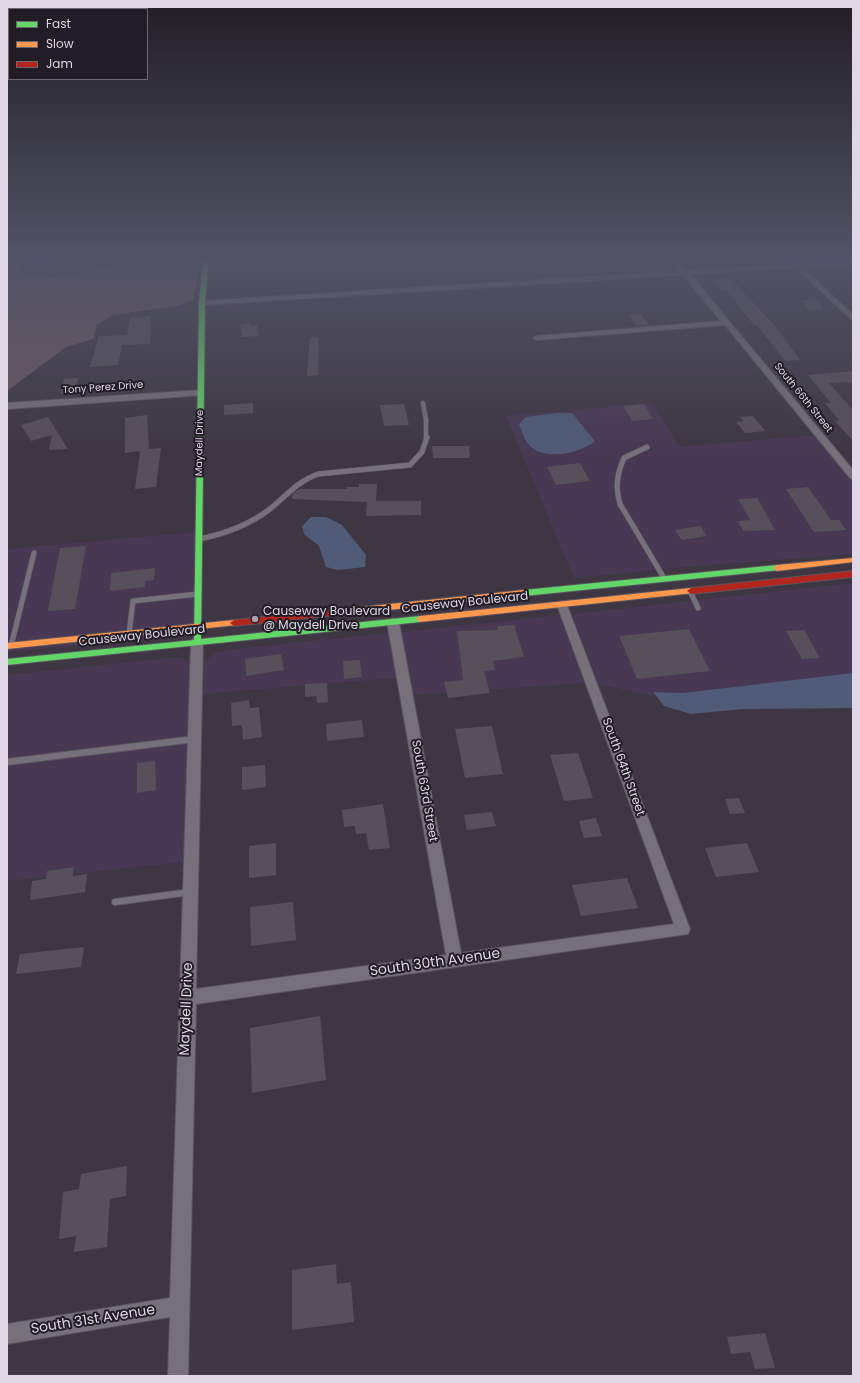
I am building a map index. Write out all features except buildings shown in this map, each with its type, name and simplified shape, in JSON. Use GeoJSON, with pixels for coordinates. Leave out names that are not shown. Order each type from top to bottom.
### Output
{"type":"FeatureCollection","features":[{"type":"Feature","properties":{"kind":"main road","name":"Maydell Drive"},"geometry":{"type":"LineString","coordinates":[[197,635],[202,325]]}},
{"type":"Feature","properties":{"kind":"main road","name":"Causeway Boulevard"},"geometry":{"type":"LineString","coordinates":[[7,662],[197,635],[664,578],[853,560]]}},
{"type":"Feature","properties":{"kind":"main road"},"geometry":{"type":"LineString","coordinates":[[690,591],[692,585],[702,582],[751,577],[775,567]]}},
{"type":"Feature","properties":{"kind":"main road","name":"Causeway Boulevard"},"geometry":{"type":"LineString","coordinates":[[9,646],[129,634],[197,635],[394,622],[853,574]]}},
{"type":"Feature","properties":{"kind":"street"},"geometry":{"type":"LineString","coordinates":[[537,338],[707,325]]}},
{"type":"Feature","properties":{"kind":"street","name":"South 66th Street"},"geometry":{"type":"LineString","coordinates":[[728,325],[853,476]]}},
{"type":"Feature","properties":{"kind":"street","name":"Tony Perez Drive"},"geometry":{"type":"LineString","coordinates":[[7,406],[201,393]]}},
{"type":"Feature","properties":{"kind":"street","name":"South 64th Street"},"geometry":{"type":"LineString","coordinates":[[562,605],[683,929]]}},
{"type":"Feature","properties":{"kind":"street","name":"South 63rd Street"},"geometry":{"type":"LineString","coordinates":[[394,622],[455,960]]}},
{"type":"Feature","properties":{"kind":"street","name":"Maydell Drive"},"geometry":{"type":"LineString","coordinates":[[178,1376],[197,635]]}},
{"type":"Feature","properties":{"kind":"street","name":"South 30th Avenue"},"geometry":{"type":"LineString","coordinates":[[188,998],[683,929]]}},
{"type":"Feature","properties":{"kind":"street","name":"South 31st Avenue"},"geometry":{"type":"LineString","coordinates":[[7,1334],[180,1306]]}},
{"type":"Feature","properties":{"kind":"lane"},"geometry":{"type":"LineString","coordinates":[[199,539],[227,533],[248,524],[279,502],[304,478],[318,474],[410,465],[418,458],[426,443],[427,427],[423,403]]}},
{"type":"Feature","properties":{"kind":"lane"},"geometry":{"type":"LineString","coordinates":[[647,447],[624,458],[615,484],[616,493],[620,504],[664,578]]}},
{"type":"Feature","properties":{"kind":"lane"},"geometry":{"type":"LineString","coordinates":[[9,646],[34,553]]}},
{"type":"Feature","properties":{"kind":"lane"},"geometry":{"type":"LineString","coordinates":[[690,591],[698,608]]}},
{"type":"Feature","properties":{"kind":"lane"},"geometry":{"type":"LineString","coordinates":[[129,634],[133,601],[198,594]]}},
{"type":"Feature","properties":{"kind":"lane"},"geometry":{"type":"LineString","coordinates":[[7,762],[195,739]]}},
{"type":"Feature","properties":{"kind":"lane"},"geometry":{"type":"LineString","coordinates":[[114,902],[190,892]]}},
{"type":"Feature","properties":{"kind":"shaded area"},"geometry":{"type":"Polygon","coordinates":[[[7,325],[98,325],[93,339],[66,347],[7,391],[7,325]]]}},
{"type":"Feature","properties":{"kind":"shaded area"},"geometry":{"type":"Polygon","coordinates":[[[653,403],[679,447],[816,435],[853,483],[853,554],[697,566],[574,578],[506,416],[653,403]]]}},
{"type":"Feature","properties":{"kind":"shaded area"},"geometry":{"type":"Polygon","coordinates":[[[196,532],[193,634],[7,652],[7,549],[196,532]]]}},
{"type":"Feature","properties":{"kind":"shaded area"},"geometry":{"type":"Polygon","coordinates":[[[853,583],[853,673],[683,693],[654,693],[656,697],[599,684],[572,614],[853,583]]]}},
{"type":"Feature","properties":{"kind":"shaded area"},"geometry":{"type":"Polygon","coordinates":[[[560,615],[584,683],[414,695],[402,632],[560,615]]]}},
{"type":"Feature","properties":{"kind":"shaded area"},"geometry":{"type":"Polygon","coordinates":[[[389,633],[397,678],[203,694],[204,662],[208,661],[216,653],[233,649],[389,633]]]}},
{"type":"Feature","properties":{"kind":"shaded area"},"geometry":{"type":"Polygon","coordinates":[[[169,658],[184,658],[190,663],[183,862],[7,881],[7,675],[169,658]]]}},
{"type":"Feature","properties":{"kind":"water"},"geometry":{"type":"Polygon","coordinates":[[[558,413],[572,413],[595,441],[588,446],[570,453],[550,454],[540,452],[532,448],[526,441],[519,424],[526,417],[558,413]]]}},
{"type":"Feature","properties":{"kind":"water"},"geometry":{"type":"Polygon","coordinates":[[[311,517],[326,517],[342,525],[366,555],[365,567],[338,570],[326,567],[319,546],[304,534],[302,526],[311,517]]]}},
{"type":"Feature","properties":{"kind":"water"},"geometry":{"type":"Polygon","coordinates":[[[853,673],[853,708],[743,709],[691,714],[664,706],[653,692],[683,693],[853,673]]]}},
{"type":"Feature","properties":{"kind":"traffic: fast"},"geometry":{"type":"LineString","coordinates":[[197,638],[202,325]]}},
{"type":"Feature","properties":{"kind":"traffic: fast"},"geometry":{"type":"LineString","coordinates":[[524,593],[777,568]]}},
{"type":"Feature","properties":{"kind":"traffic: fast"},"geometry":{"type":"LineString","coordinates":[[7,662],[420,619]]}},
{"type":"Feature","properties":{"kind":"traffic: slow"},"geometry":{"type":"LineString","coordinates":[[777,568],[853,560]]}},
{"type":"Feature","properties":{"kind":"traffic: slow"},"geometry":{"type":"LineString","coordinates":[[420,619],[691,591]]}},
{"type":"Feature","properties":{"kind":"traffic: slow"},"geometry":{"type":"LineString","coordinates":[[342,612],[524,593]]}},
{"type":"Feature","properties":{"kind":"traffic: slow"},"geometry":{"type":"LineString","coordinates":[[7,646],[234,623]]}},
{"type":"Feature","properties":{"kind":"traffic: jam"},"geometry":{"type":"LineString","coordinates":[[691,591],[853,574]]}},
{"type":"Feature","properties":{"kind":"traffic: jam"},"geometry":{"type":"LineString","coordinates":[[234,623],[342,612]]}},
{"type":"Feature","properties":{"kind":"place","name":"Causeway Boulevard @ Maydell Drive"},"geometry":{"type":"Point","coordinates":[255,619]}}]}
